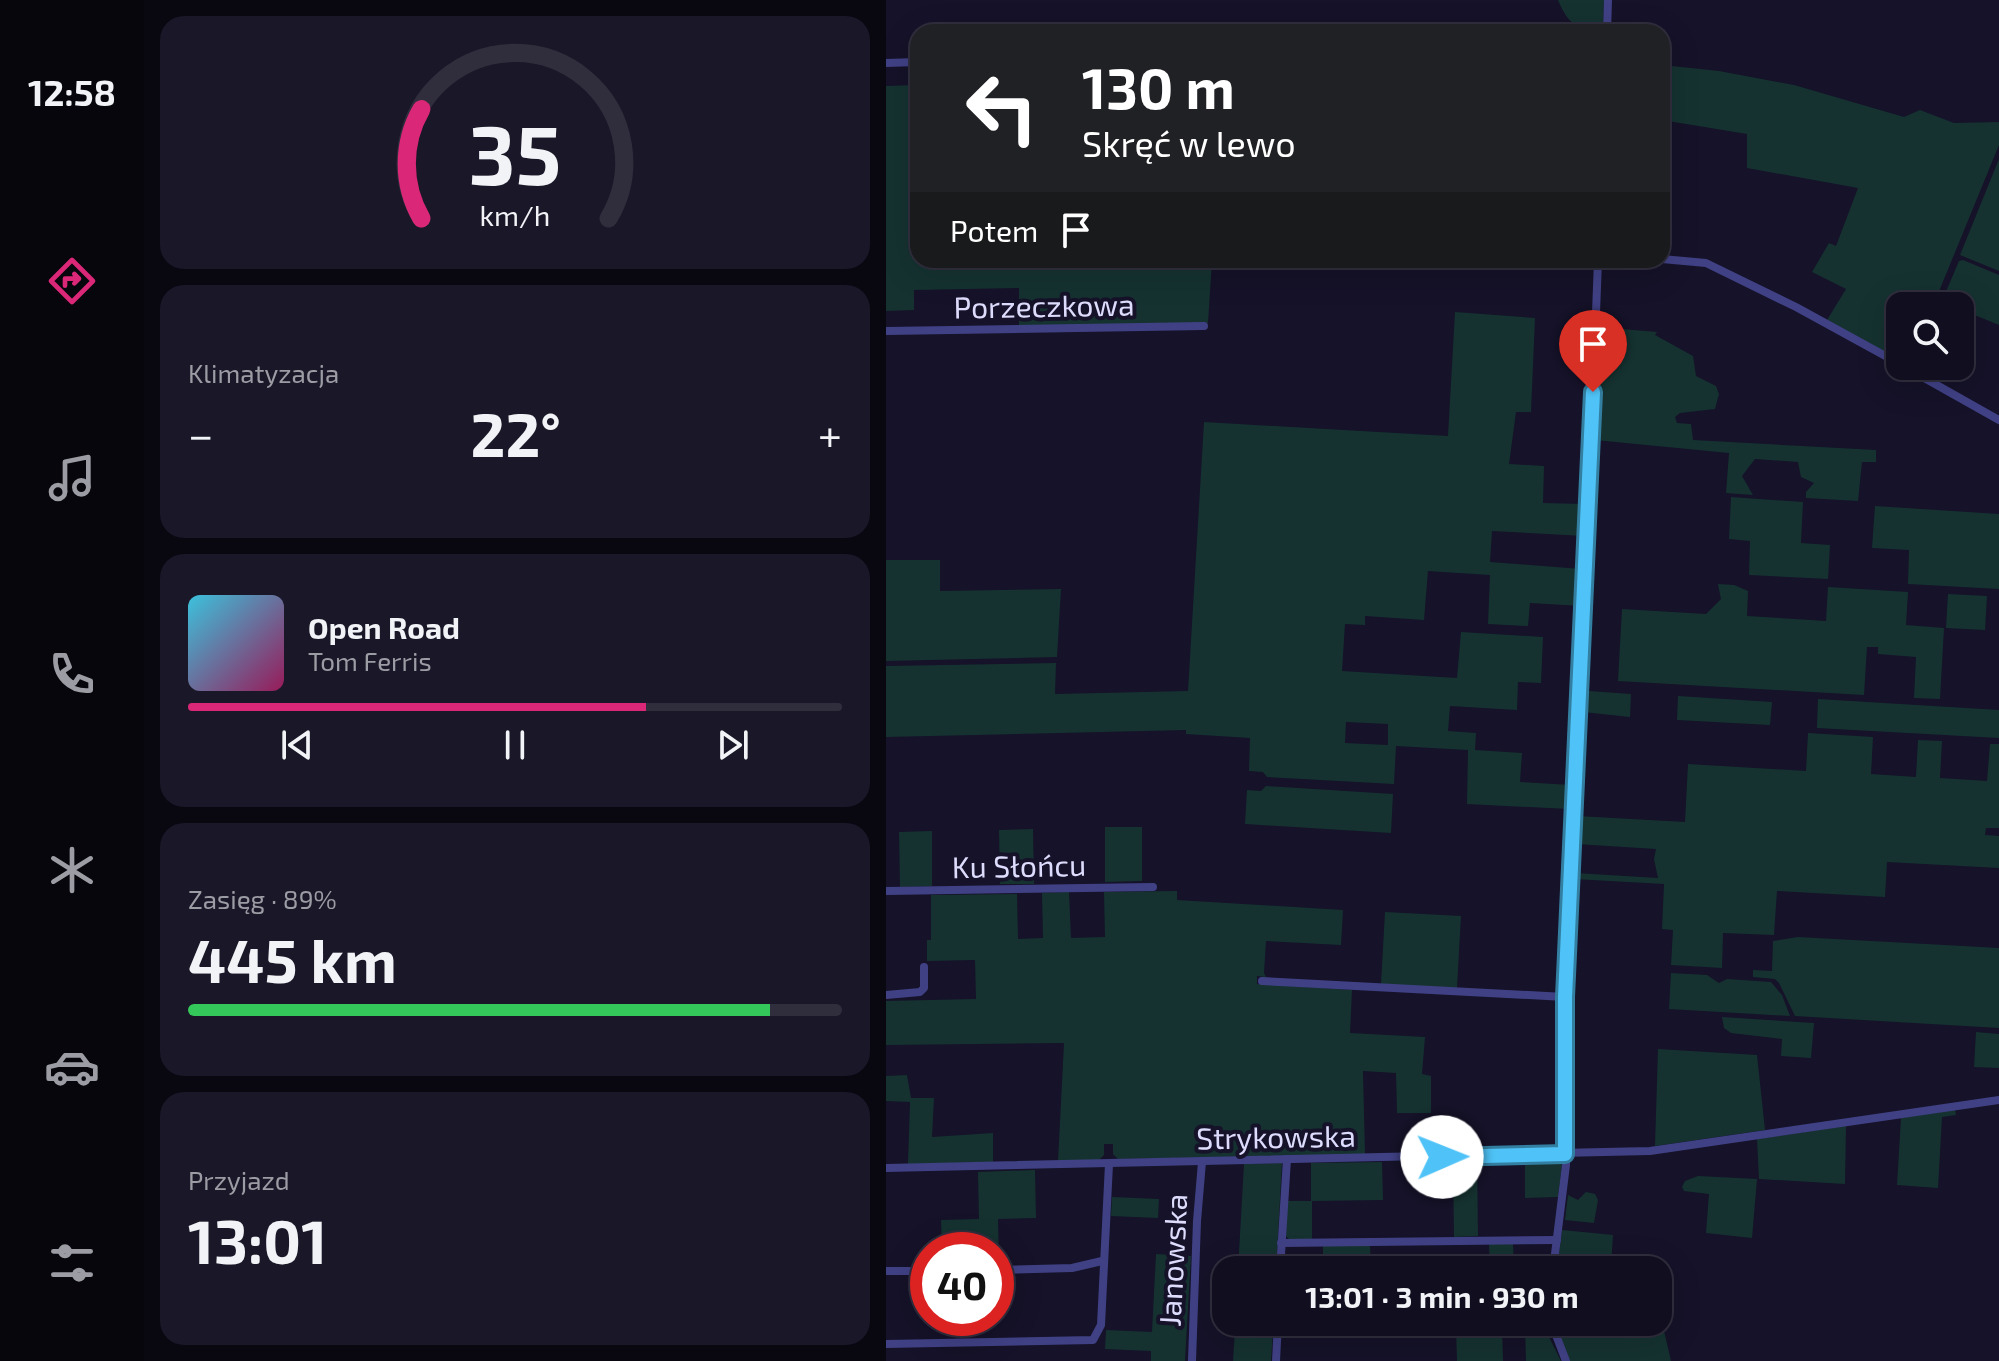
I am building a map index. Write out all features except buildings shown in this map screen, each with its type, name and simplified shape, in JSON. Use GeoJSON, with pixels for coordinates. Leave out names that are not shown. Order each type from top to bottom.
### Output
{"type":"FeatureCollection","features":[{"type":"Feature","properties":{"kind":"street"},"geometry":{"type":"LineString","coordinates":[[1607,24],[1608,0]]}},
{"type":"Feature","properties":{"kind":"street"},"geometry":{"type":"LineString","coordinates":[[886,63],[910,62]]}},
{"type":"Feature","properties":{"kind":"street"},"geometry":{"type":"LineString","coordinates":[[1670,260],[1706,263],[1886,356]]}},
{"type":"Feature","properties":{"kind":"street"},"geometry":{"type":"LineString","coordinates":[[1555,1256],[1565,1154],[1565,997],[1584,632],[1598,268]]}},
{"type":"Feature","properties":{"kind":"street","name":"Porzeczkowa"},"geometry":{"type":"LineString","coordinates":[[886,331],[1204,326]]}},
{"type":"Feature","properties":{"kind":"street"},"geometry":{"type":"LineString","coordinates":[[1928,380],[1999,420]]}},
{"type":"Feature","properties":{"kind":"street","name":"Ku Słońcu"},"geometry":{"type":"LineString","coordinates":[[886,891],[1153,887]]}},
{"type":"Feature","properties":{"kind":"street"},"geometry":{"type":"LineString","coordinates":[[886,995],[920,992],[924,988],[924,967]]}},
{"type":"Feature","properties":{"kind":"street"},"geometry":{"type":"LineString","coordinates":[[1262,981],[1565,997]]}},
{"type":"Feature","properties":{"kind":"street","name":"Strykowska"},"geometry":{"type":"LineString","coordinates":[[886,1168],[1650,1151],[1999,1100]]}},
{"type":"Feature","properties":{"kind":"street"},"geometry":{"type":"LineString","coordinates":[[1281,1256],[1287,1159]]}},
{"type":"Feature","properties":{"kind":"street","name":"Janowska"},"geometry":{"type":"LineString","coordinates":[[1192,1361],[1202,1162]]}},
{"type":"Feature","properties":{"kind":"street"},"geometry":{"type":"LineString","coordinates":[[886,1344],[1093,1340],[1101,1325],[1109,1164]]}},
{"type":"Feature","properties":{"kind":"street"},"geometry":{"type":"LineString","coordinates":[[1281,1243],[1557,1240]]}},
{"type":"Feature","properties":{"kind":"street"},"geometry":{"type":"LineString","coordinates":[[1014,1270],[1072,1268],[1102,1261]]}},
{"type":"Feature","properties":{"kind":"street"},"geometry":{"type":"LineString","coordinates":[[886,1271],[910,1271]]}},
{"type":"Feature","properties":{"kind":"street"},"geometry":{"type":"LineString","coordinates":[[1276,1361],[1277,1336]]}},
{"type":"Feature","properties":{"kind":"street"},"geometry":{"type":"LineString","coordinates":[[1556,1336],[1566,1361]]}},
{"type":"Feature","properties":{"kind":"green space"},"geometry":{"type":"Polygon","coordinates":[[[1558,0],[1604,0],[1603,24],[1574,24],[1565,15],[1558,0]]]}},
{"type":"Feature","properties":{"kind":"green space"},"geometry":{"type":"Polygon","coordinates":[[[1670,66],[1794,85],[1904,117],[1920,110],[1954,123],[1999,122],[1999,145],[1939,292],[1886,292],[1886,353],[1827,320],[1846,289],[1812,272],[1829,243],[1836,246],[1858,188],[1747,168],[1747,134],[1670,121],[1670,66]]]}},
{"type":"Feature","properties":{"kind":"green space"},"geometry":{"type":"Polygon","coordinates":[[[910,85],[910,268],[1211,268],[1208,323],[1019,327],[1019,288],[914,290],[914,310],[886,311],[886,86],[910,85]]]}},
{"type":"Feature","properties":{"kind":"green space"},"geometry":{"type":"Polygon","coordinates":[[[1999,159],[1999,271],[1960,255],[1999,159]]]}},
{"type":"Feature","properties":{"kind":"green space"},"geometry":{"type":"Polygon","coordinates":[[[1959,261],[1999,275],[1999,325],[1974,315],[1974,292],[1946,292],[1959,261]]]}},
{"type":"Feature","properties":{"kind":"green space"},"geometry":{"type":"Polygon","coordinates":[[[1455,312],[1535,318],[1531,412],[1516,412],[1509,464],[1544,466],[1543,503],[1585,504],[1584,536],[1492,531],[1490,562],[1581,569],[1582,606],[1530,603],[1528,626],[1488,624],[1490,575],[1428,571],[1424,620],[1365,616],[1365,625],[1345,624],[1342,671],[1457,678],[1461,632],[1543,637],[1541,683],[1518,682],[1517,710],[1450,706],[1448,731],[1476,733],[1475,750],[1522,753],[1520,782],[1571,785],[1569,809],[1467,804],[1468,750],[1396,746],[1394,784],[1267,777],[1263,772],[1249,771],[1250,738],[1186,734],[1186,730],[886,737],[886,666],[1056,663],[1055,694],[1188,691],[1204,422],[1448,436],[1455,312]],[[1346,722],[1345,743],[1388,745],[1388,724],[1346,722]]]}},
{"type":"Feature","properties":{"kind":"green space"},"geometry":{"type":"Polygon","coordinates":[[[1610,328],[1657,332],[1655,335],[1693,356],[1696,376],[1716,386],[1719,394],[1715,409],[1680,413],[1675,417],[1677,423],[1691,424],[1693,440],[1876,450],[1876,462],[1862,462],[1858,501],[1806,498],[1806,492],[1814,483],[1801,477],[1798,462],[1755,459],[1742,476],[1753,495],[1726,493],[1729,453],[1595,440],[1598,358],[1606,355],[1610,328]]]}},
{"type":"Feature","properties":{"kind":"green space"},"geometry":{"type":"Polygon","coordinates":[[[1731,497],[1803,502],[1801,543],[1830,545],[1828,579],[1749,575],[1750,541],[1729,539],[1731,497]]]}},
{"type":"Feature","properties":{"kind":"green space"},"geometry":{"type":"Polygon","coordinates":[[[1875,506],[1999,514],[1999,589],[1908,584],[1909,550],[1872,548],[1875,506]]]}},
{"type":"Feature","properties":{"kind":"green space"},"geometry":{"type":"Polygon","coordinates":[[[886,560],[940,560],[940,591],[1061,589],[1057,657],[886,661],[886,560]]]}},
{"type":"Feature","properties":{"kind":"green space"},"geometry":{"type":"Polygon","coordinates":[[[1718,584],[1734,585],[1748,591],[1747,616],[1826,621],[1828,587],[1908,592],[1906,625],[1944,628],[1940,699],[1914,698],[1916,657],[1878,654],[1878,647],[1867,647],[1864,695],[1618,681],[1622,609],[1706,614],[1721,599],[1718,584]]]}},
{"type":"Feature","properties":{"kind":"green space"},"geometry":{"type":"Polygon","coordinates":[[[1948,594],[1987,596],[1985,630],[1946,628],[1948,594]]]}},
{"type":"Feature","properties":{"kind":"green space"},"geometry":{"type":"Polygon","coordinates":[[[1589,691],[1631,694],[1630,717],[1583,712],[1584,696],[1589,691]]]}},
{"type":"Feature","properties":{"kind":"green space"},"geometry":{"type":"Polygon","coordinates":[[[1678,696],[1772,702],[1770,725],[1677,720],[1678,696]]]}},
{"type":"Feature","properties":{"kind":"green space"},"geometry":{"type":"Polygon","coordinates":[[[1818,699],[1999,710],[1999,738],[1817,728],[1818,699]]]}},
{"type":"Feature","properties":{"kind":"green space"},"geometry":{"type":"Polygon","coordinates":[[[1808,733],[1873,737],[1871,774],[1916,777],[1918,740],[1942,741],[1940,778],[1987,781],[1990,744],[1999,744],[1999,828],[1986,828],[1985,835],[1999,836],[1999,868],[1887,862],[1885,897],[1777,891],[1774,935],[1723,933],[1722,968],[1671,965],[1673,930],[1662,929],[1664,884],[1574,879],[1575,873],[1658,878],[1654,859],[1656,849],[1576,844],[1577,816],[1685,822],[1688,764],[1806,771],[1808,733]]]}},
{"type":"Feature","properties":{"kind":"green space"},"geometry":{"type":"Polygon","coordinates":[[[1266,786],[1393,794],[1391,833],[1245,824],[1247,790],[1261,791],[1266,786]]]}},
{"type":"Feature","properties":{"kind":"green space"},"geometry":{"type":"Polygon","coordinates":[[[1105,827],[1142,827],[1142,881],[1105,882],[1105,827]]]}},
{"type":"Feature","properties":{"kind":"green space"},"geometry":{"type":"Polygon","coordinates":[[[1033,829],[1034,884],[1000,884],[999,830],[1033,829]]]}},
{"type":"Feature","properties":{"kind":"green space"},"geometry":{"type":"Polygon","coordinates":[[[932,831],[932,886],[900,887],[899,832],[932,831]]]}},
{"type":"Feature","properties":{"kind":"green space"},"geometry":{"type":"Polygon","coordinates":[[[1177,891],[1177,900],[1343,910],[1341,945],[1266,941],[1266,977],[1257,976],[1257,984],[1352,990],[1350,1033],[1425,1037],[1422,1074],[1431,1076],[1431,1113],[1397,1113],[1396,1073],[1363,1071],[1365,1154],[1118,1159],[1113,1154],[1113,1144],[1104,1144],[1104,1155],[1099,1160],[1058,1161],[1064,1043],[886,1045],[886,1001],[976,999],[975,960],[927,961],[927,940],[931,940],[931,895],[1017,894],[1018,939],[1043,938],[1042,893],[1069,892],[1071,938],[1105,937],[1104,892],[1177,891]]]}},
{"type":"Feature","properties":{"kind":"green space"},"geometry":{"type":"Polygon","coordinates":[[[1385,912],[1461,916],[1457,988],[1381,984],[1385,912]]]}},
{"type":"Feature","properties":{"kind":"green space"},"geometry":{"type":"Polygon","coordinates":[[[1798,937],[1999,948],[1999,1028],[1795,1016],[1779,983],[1775,979],[1753,977],[1753,970],[1772,971],[1773,941],[1798,937]]]}},
{"type":"Feature","properties":{"kind":"green space"},"geometry":{"type":"Polygon","coordinates":[[[1671,973],[1707,975],[1719,983],[1727,979],[1771,982],[1782,995],[1790,1016],[1669,1009],[1671,973]]]}},
{"type":"Feature","properties":{"kind":"green space"},"geometry":{"type":"Polygon","coordinates":[[[1722,1017],[1814,1023],[1811,1058],[1781,1056],[1782,1039],[1731,1033],[1724,1028],[1722,1017]]]}},
{"type":"Feature","properties":{"kind":"green space"},"geometry":{"type":"Polygon","coordinates":[[[1976,1032],[1999,1034],[1999,1068],[1974,1067],[1976,1032]]]}},
{"type":"Feature","properties":{"kind":"green space"},"geometry":{"type":"Polygon","coordinates":[[[1658,1049],[1757,1055],[1765,1130],[1655,1146],[1658,1049]]]}},
{"type":"Feature","properties":{"kind":"green space"},"geometry":{"type":"Polygon","coordinates":[[[907,1075],[911,1098],[934,1098],[932,1137],[993,1133],[993,1162],[908,1164],[910,1102],[886,1101],[886,1076],[907,1075]]]}},
{"type":"Feature","properties":{"kind":"green space"},"geometry":{"type":"Polygon","coordinates":[[[1955,1109],[1956,1115],[1942,1117],[1938,1188],[1897,1185],[1901,1118],[1955,1109]]]}},
{"type":"Feature","properties":{"kind":"green space"},"geometry":{"type":"Polygon","coordinates":[[[1846,1126],[1845,1184],[1759,1179],[1757,1139],[1846,1126]]]}},
{"type":"Feature","properties":{"kind":"green space"},"geometry":{"type":"Polygon","coordinates":[[[1525,1159],[1555,1159],[1562,1165],[1558,1197],[1525,1198],[1525,1159]]]}},
{"type":"Feature","properties":{"kind":"green space"},"geometry":{"type":"Polygon","coordinates":[[[1477,1160],[1478,1236],[1454,1237],[1453,1161],[1477,1160]]]}},
{"type":"Feature","properties":{"kind":"green space"},"geometry":{"type":"Polygon","coordinates":[[[1382,1162],[1383,1200],[1312,1201],[1312,1239],[1289,1239],[1286,1236],[1287,1201],[1311,1201],[1311,1163],[1382,1162]]]}},
{"type":"Feature","properties":{"kind":"green space"},"geometry":{"type":"Polygon","coordinates":[[[1282,1163],[1277,1256],[1239,1256],[1244,1164],[1282,1163]]]}},
{"type":"Feature","properties":{"kind":"green space"},"geometry":{"type":"Polygon","coordinates":[[[1035,1170],[1036,1218],[998,1219],[998,1232],[941,1232],[941,1220],[979,1219],[978,1172],[1035,1170]]]}},
{"type":"Feature","properties":{"kind":"green space"},"geometry":{"type":"Polygon","coordinates":[[[1698,1176],[1757,1179],[1752,1238],[1706,1233],[1709,1194],[1684,1191],[1682,1187],[1685,1181],[1698,1176]]]}},
{"type":"Feature","properties":{"kind":"green space"},"geometry":{"type":"Polygon","coordinates":[[[1586,1192],[1595,1194],[1598,1200],[1594,1223],[1565,1220],[1568,1195],[1578,1200],[1586,1192]]]}},
{"type":"Feature","properties":{"kind":"green space"},"geometry":{"type":"Polygon","coordinates":[[[1112,1197],[1159,1199],[1158,1218],[1111,1216],[1112,1197]]]}},
{"type":"Feature","properties":{"kind":"green space"},"geometry":{"type":"Polygon","coordinates":[[[1562,1230],[1613,1235],[1612,1256],[1559,1256],[1562,1230]]]}},
{"type":"Feature","properties":{"kind":"green space"},"geometry":{"type":"Polygon","coordinates":[[[1513,1243],[1513,1256],[1489,1256],[1489,1244],[1513,1243]]]}},
{"type":"Feature","properties":{"kind":"green space"},"geometry":{"type":"Polygon","coordinates":[[[1323,1246],[1370,1246],[1370,1256],[1323,1256],[1323,1246]]]}},
{"type":"Feature","properties":{"kind":"green space"},"geometry":{"type":"Polygon","coordinates":[[[1156,1254],[1191,1256],[1185,1361],[1151,1361],[1151,1351],[1105,1349],[1106,1330],[1152,1332],[1156,1254]]]}},
{"type":"Feature","properties":{"kind":"green space"},"geometry":{"type":"Polygon","coordinates":[[[1235,1336],[1273,1336],[1271,1361],[1233,1361],[1235,1336]]]}},
{"type":"Feature","properties":{"kind":"green space"},"geometry":{"type":"Polygon","coordinates":[[[1456,1336],[1502,1336],[1503,1361],[1457,1361],[1456,1336]]]}},
{"type":"Feature","properties":{"kind":"green space"},"geometry":{"type":"Polygon","coordinates":[[[1525,1336],[1549,1336],[1561,1361],[1526,1361],[1525,1336]]]}},
{"type":"Feature","properties":{"kind":"green space"},"geometry":{"type":"Polygon","coordinates":[[[1560,1336],[1665,1336],[1671,1361],[1570,1361],[1560,1336]]]}},
{"type":"Feature","properties":{"kind":"route"},"geometry":{"type":"LineString","coordinates":[[1442,1157],[1565,1154],[1565,997],[1593,392]]}}]}
